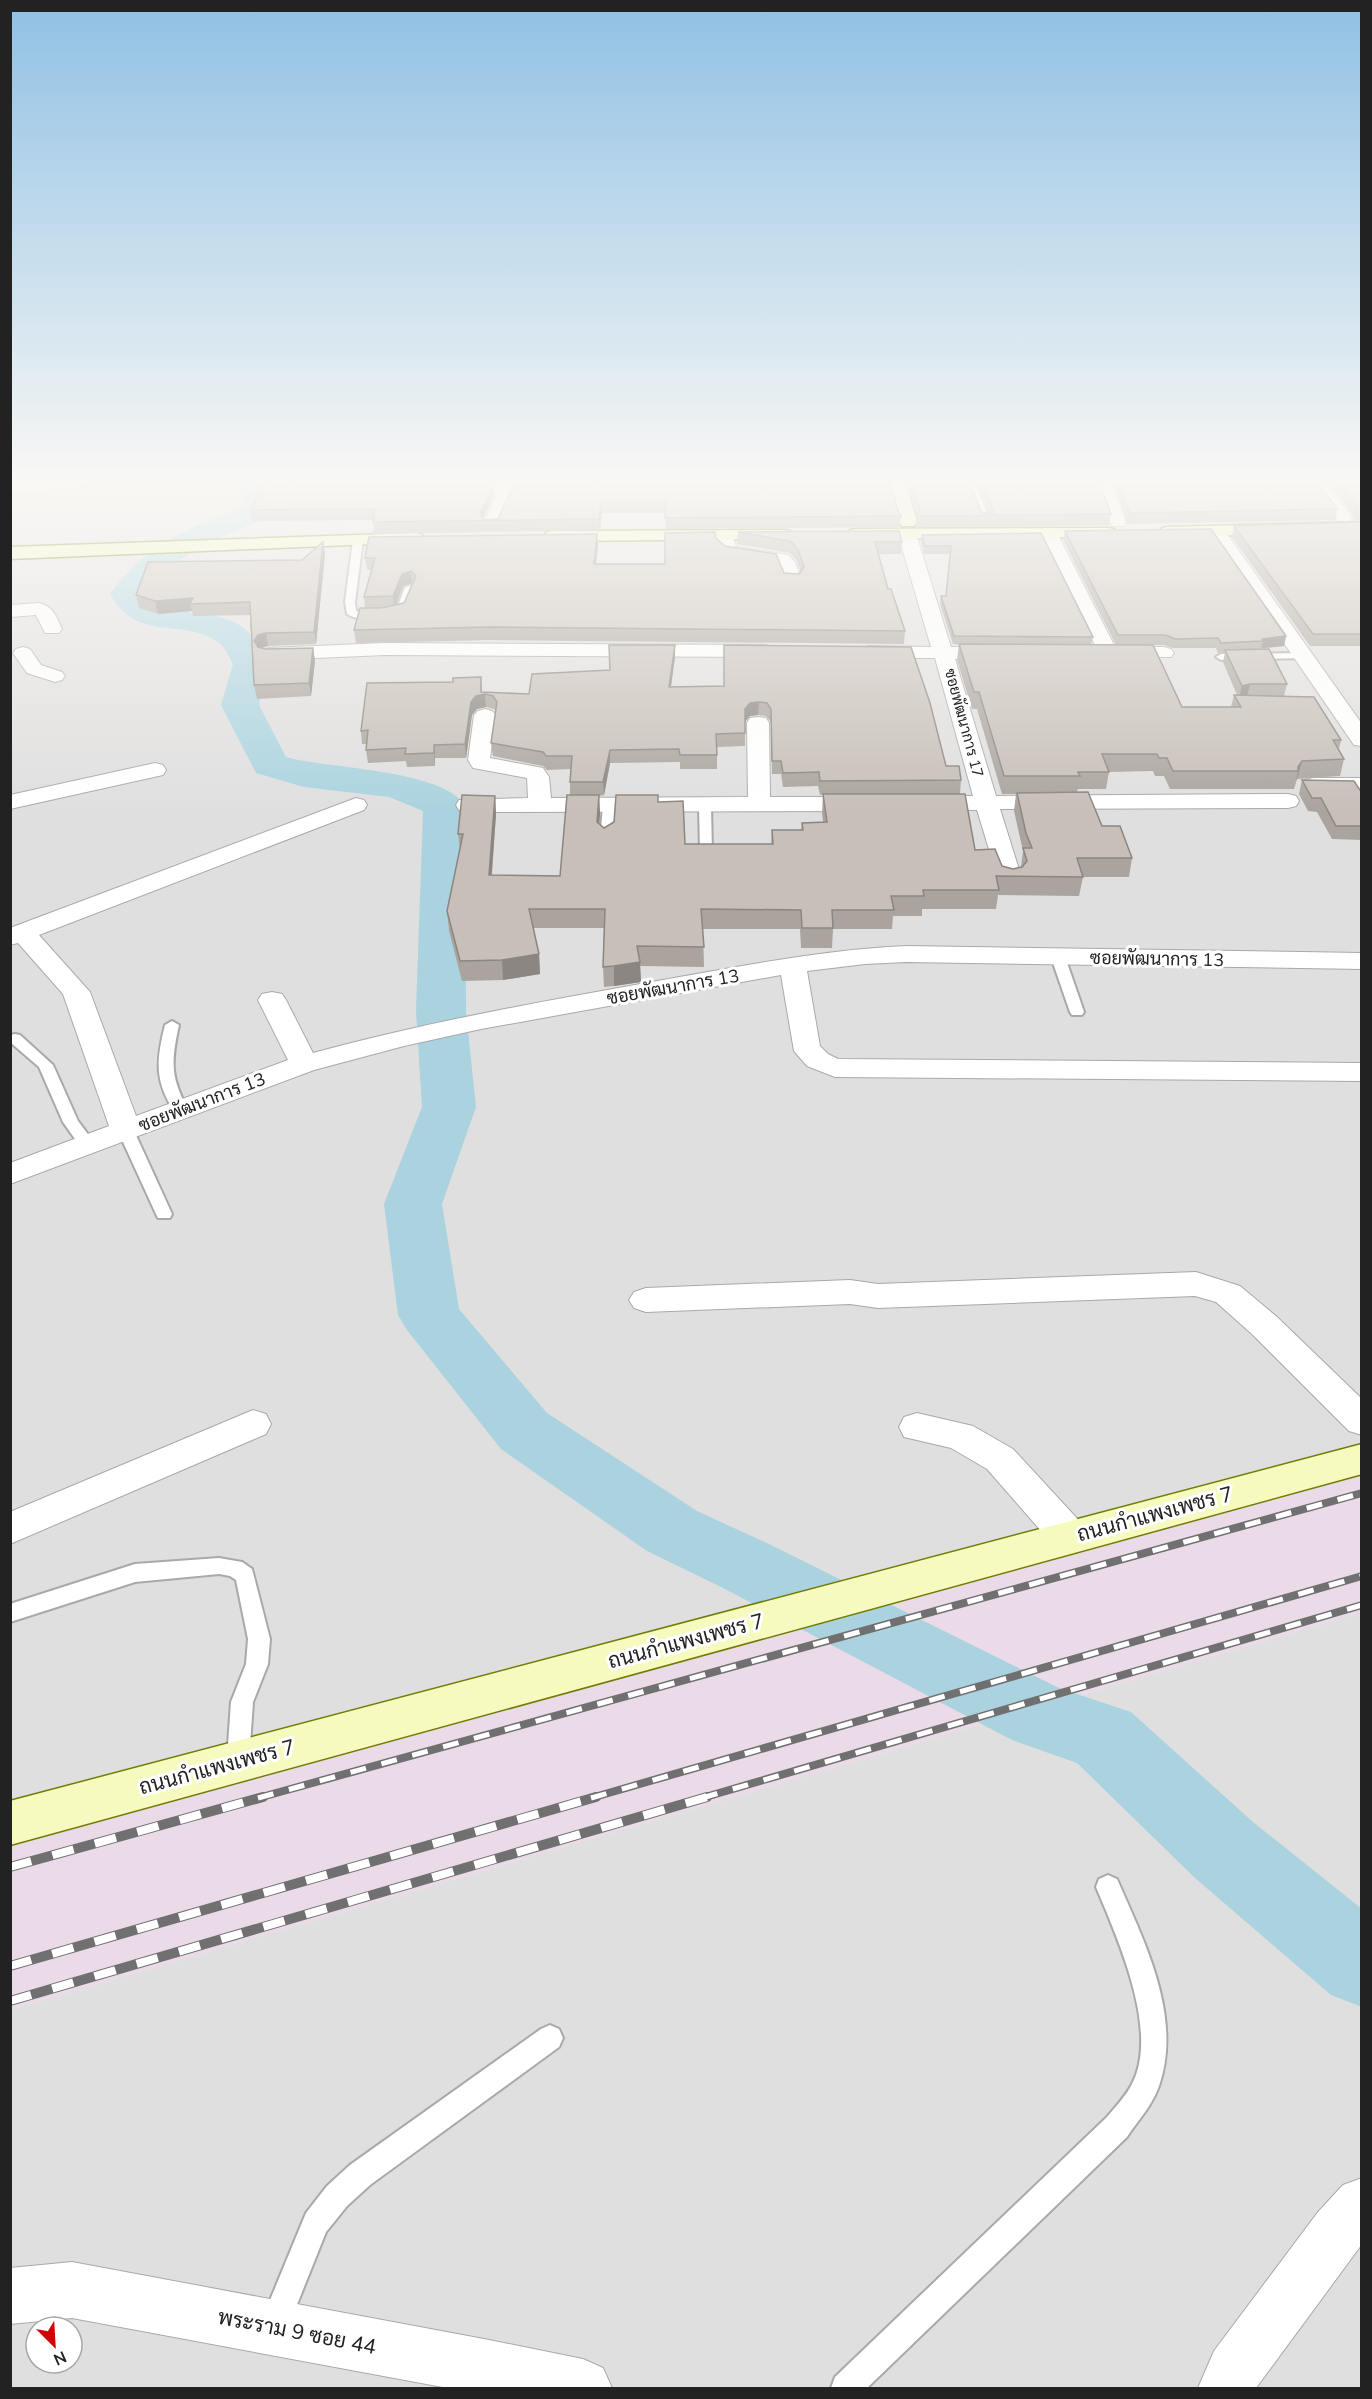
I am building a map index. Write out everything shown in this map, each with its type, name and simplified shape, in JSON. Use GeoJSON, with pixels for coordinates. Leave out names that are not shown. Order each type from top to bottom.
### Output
{"type":"FeatureCollection","features":[{"type":"Feature","properties":{"kind":"main road","name":"ถนนกำแพงเพชร 7"},"geometry":{"type":"LineString","coordinates":[[10,1823],[1362,1459]]}},
{"type":"Feature","properties":{"kind":"street","name":"ซอยพัฒนาการ 17"},"geometry":{"type":"LineString","coordinates":[[926,589],[986,803],[1011,879]]}},
{"type":"Feature","properties":{"kind":"street"},"geometry":{"type":"LineString","coordinates":[[1075,589],[1108,653]]}},
{"type":"Feature","properties":{"kind":"street"},"geometry":{"type":"LineString","coordinates":[[1256,589],[1362,740]]}},
{"type":"Feature","properties":{"kind":"street"},"geometry":{"type":"LineString","coordinates":[[10,611],[39,609],[45,612],[52,629]]}},
{"type":"Feature","properties":{"kind":"street"},"geometry":{"type":"LineString","coordinates":[[268,654],[385,648],[789,651]]}},
{"type":"Feature","properties":{"kind":"street"},"geometry":{"type":"LineString","coordinates":[[849,652],[1015,653]]}},
{"type":"Feature","properties":{"kind":"street"},"geometry":{"type":"LineString","coordinates":[[1084,653],[1164,653]]}},
{"type":"Feature","properties":{"kind":"street"},"geometry":{"type":"LineString","coordinates":[[10,674],[28,661],[55,676]]}},
{"type":"Feature","properties":{"kind":"street"},"geometry":{"type":"LineString","coordinates":[[1315,705],[1338,705]]}},
{"type":"Feature","properties":{"kind":"street"},"geometry":{"type":"LineString","coordinates":[[485,715],[479,760],[481,763],[535,773],[538,777],[538,795],[543,805]]}},
{"type":"Feature","properties":{"kind":"street"},"geometry":{"type":"LineString","coordinates":[[758,723],[759,804]]}},
{"type":"Feature","properties":{"kind":"street"},"geometry":{"type":"LineString","coordinates":[[10,801],[155,770]]}},
{"type":"Feature","properties":{"kind":"street"},"geometry":{"type":"LineString","coordinates":[[1306,786],[1362,785]]}},
{"type":"Feature","properties":{"kind":"street"},"geometry":{"type":"LineString","coordinates":[[466,805],[1288,801]]}},
{"type":"Feature","properties":{"kind":"street"},"geometry":{"type":"LineString","coordinates":[[126,1131],[76,992],[17,935],[356,805]]}},
{"type":"Feature","properties":{"kind":"street","name":"ซอยพัฒนาการ 13"},"geometry":{"type":"LineString","coordinates":[[10,1174],[304,1064],[436,1030],[793,965],[855,957],[906,954],[1362,961]]}},
{"type":"Feature","properties":{"kind":"street"},"geometry":{"type":"LineString","coordinates":[[793,965],[806,1046],[810,1056],[820,1063],[835,1068],[1362,1072]]}},
{"type":"Feature","properties":{"kind":"street"},"geometry":{"type":"LineString","coordinates":[[272,999],[304,1064]]}},
{"type":"Feature","properties":{"kind":"street"},"geometry":{"type":"LineString","coordinates":[[646,1300],[850,1292],[878,1296],[1196,1284],[1228,1294],[1265,1326],[1362,1421]]}},
{"type":"Feature","properties":{"kind":"street"},"geometry":{"type":"LineString","coordinates":[[10,1529],[253,1424]]}},
{"type":"Feature","properties":{"kind":"street"},"geometry":{"type":"LineString","coordinates":[[917,1427],[960,1436],[1000,1459],[1070,1538]]}},
{"type":"Feature","properties":{"kind":"street"},"geometry":{"type":"LineString","coordinates":[[1226,2388],[1234,2372],[1337,2231],[1362,2204]]}},
{"type":"Feature","properties":{"kind":"street","name":"พระราม 9 ซอย 44"},"geometry":{"type":"LineString","coordinates":[[10,2296],[72,2290],[484,2367],[583,2388]]}},
{"type":"Feature","properties":{"kind":"lane"},"geometry":{"type":"LineString","coordinates":[[352,589],[350,602],[352,614],[383,616],[400,613],[409,589]]}},
{"type":"Feature","properties":{"kind":"lane"},"geometry":{"type":"LineString","coordinates":[[1221,657],[1303,656]]}},
{"type":"Feature","properties":{"kind":"lane"},"geometry":{"type":"LineString","coordinates":[[705,805],[706,852]]}},
{"type":"Feature","properties":{"kind":"lane"},"geometry":{"type":"LineString","coordinates":[[606,841],[609,806]]}},
{"type":"Feature","properties":{"kind":"lane"},"geometry":{"type":"LineString","coordinates":[[1058,957],[1077,1012]]}},
{"type":"Feature","properties":{"kind":"lane"},"geometry":{"type":"LineString","coordinates":[[172,1025],[165,1051],[164,1074],[166,1084],[181,1111]]}},
{"type":"Feature","properties":{"kind":"lane"},"geometry":{"type":"LineString","coordinates":[[15,1038],[46,1065],[71,1122],[88,1145]]}},
{"type":"Feature","properties":{"kind":"lane"},"geometry":{"type":"LineString","coordinates":[[126,1131],[164,1214]]}},
{"type":"Feature","properties":{"kind":"lane"},"geometry":{"type":"LineString","coordinates":[[10,1613],[135,1573],[219,1566],[235,1568],[245,1575],[260,1639],[257,1664],[242,1702],[238,1761]]}},
{"type":"Feature","properties":{"kind":"lane"},"geometry":{"type":"LineString","coordinates":[[846,2388],[1117,2127],[1145,2086],[1155,2040],[1139,1961],[1108,1887]]}},
{"type":"Feature","properties":{"kind":"lane"},"geometry":{"type":"LineString","coordinates":[[274,2328],[316,2223],[337,2196],[360,2175],[550,2038]]}},
{"type":"Feature","properties":{"kind":"shaded area"},"geometry":{"type":"Polygon","coordinates":[[[11,589],[1361,589],[1361,2388],[11,2388],[11,589]]]}},
{"type":"Feature","properties":{"kind":"shaded area"},"geometry":{"type":"Polygon","coordinates":[[[1361,1466],[1361,1613],[11,2010],[11,1827],[1361,1466]]]}},
{"type":"Feature","properties":{"kind":"building"},"geometry":{"type":"Polygon","coordinates":[[[138,589],[318,589],[314,632],[266,633],[258,635],[254,641],[258,647],[266,649],[313,648],[309,683],[254,685],[250,602],[190,604],[193,598],[155,601],[136,595],[138,589]]]}},
{"type":"Feature","properties":{"kind":"building"},"geometry":{"type":"Polygon","coordinates":[[[366,589],[396,589],[393,596],[364,597],[366,589]]]}},
{"type":"Feature","properties":{"kind":"building"},"geometry":{"type":"Polygon","coordinates":[[[410,589],[891,589],[905,631],[491,627],[354,630],[360,608],[381,608],[404,603],[410,589]]]}},
{"type":"Feature","properties":{"kind":"building"},"geometry":{"type":"Polygon","coordinates":[[[947,589],[1069,589],[1093,637],[954,636],[941,596],[946,596],[947,589]]]}},
{"type":"Feature","properties":{"kind":"building"},"geometry":{"type":"Polygon","coordinates":[[[1095,589],[1253,589],[1286,636],[1262,639],[1263,641],[1221,643],[1218,638],[1175,639],[1166,635],[1118,635],[1095,589]]]}},
{"type":"Feature","properties":{"kind":"building"},"geometry":{"type":"Polygon","coordinates":[[[1280,589],[1362,589],[1362,634],[1313,634],[1280,589]]]}},
{"type":"Feature","properties":{"kind":"building"},"geometry":{"type":"Polygon","coordinates":[[[959,644],[1153,645],[1182,707],[1241,707],[1234,695],[1314,697],[1341,740],[1333,740],[1344,759],[1302,761],[1298,771],[1173,771],[1167,758],[1159,758],[1157,754],[1102,754],[1109,772],[1078,772],[1080,776],[1004,776],[979,692],[974,692],[959,644]]]}},
{"type":"Feature","properties":{"kind":"building"},"geometry":{"type":"Polygon","coordinates":[[[609,645],[675,645],[669,687],[724,686],[724,645],[911,647],[930,703],[946,766],[959,766],[961,780],[820,781],[819,772],[783,773],[781,761],[772,761],[771,709],[767,703],[759,702],[750,703],[745,709],[745,733],[716,734],[717,755],[680,755],[679,749],[610,750],[603,782],[570,782],[572,756],[546,756],[543,752],[491,743],[497,702],[493,696],[485,694],[476,696],[471,702],[465,744],[434,745],[434,753],[405,754],[406,748],[366,750],[368,730],[361,731],[367,683],[453,682],[453,678],[481,677],[481,692],[529,694],[532,674],[610,670],[609,645]]]}},
{"type":"Feature","properties":{"kind":"building"},"geometry":{"type":"Polygon","coordinates":[[[1269,649],[1287,684],[1242,686],[1225,650],[1269,649]]]}},
{"type":"Feature","properties":{"kind":"building"},"geometry":{"type":"Polygon","coordinates":[[[1302,780],[1354,781],[1362,793],[1362,826],[1336,826],[1321,798],[1312,798],[1302,780]]]}},
{"type":"Feature","properties":{"kind":"building"},"geometry":{"type":"Polygon","coordinates":[[[1088,792],[1102,826],[1120,826],[1132,858],[1077,858],[1083,877],[996,876],[999,890],[923,890],[924,896],[891,896],[894,910],[832,910],[833,928],[802,928],[801,910],[701,909],[704,947],[637,946],[640,962],[603,967],[605,909],[529,909],[539,954],[502,960],[460,961],[447,911],[463,834],[458,834],[462,795],[495,796],[489,875],[560,876],[567,795],[599,795],[597,822],[604,828],[614,822],[616,795],[658,795],[658,802],[683,801],[685,844],[773,844],[772,830],[803,830],[802,823],[827,822],[823,794],[965,794],[975,850],[995,849],[1002,866],[1013,869],[1022,867],[1027,861],[1023,848],[1032,848],[1026,833],[1017,793],[1088,792]]]}},
{"type":"Feature","properties":{"kind":"waterway"},"geometry":{"type":"LineString","coordinates":[[131,589],[127,594],[133,605],[160,618],[204,623],[232,635],[251,664],[240,705],[270,765],[304,775],[397,786],[444,805],[441,1011],[449,1107],[413,1204],[429,1315],[524,1431],[672,1531],[746,1566],[1039,1716],[1103,1737],[1224,1850],[1362,1964]]}},
{"type":"Feature","properties":{"kind":"railway"},"geometry":{"type":"LineString","coordinates":[[258,1798],[1362,1493]]}},
{"type":"Feature","properties":{"kind":"railway"},"geometry":{"type":"LineString","coordinates":[[591,1798],[1362,1576]]}},
{"type":"Feature","properties":{"kind":"railway"},"geometry":{"type":"LineString","coordinates":[[702,1798],[1362,1605]]}},
{"type":"Feature","properties":{"kind":"railway"},"geometry":{"type":"LineString","coordinates":[[10,1867],[263,1797]]}},
{"type":"Feature","properties":{"kind":"railway"},"geometry":{"type":"LineString","coordinates":[[10,1966],[596,1797]]}},
{"type":"Feature","properties":{"kind":"railway"},"geometry":{"type":"LineString","coordinates":[[10,2001],[707,1797]]}}]}
